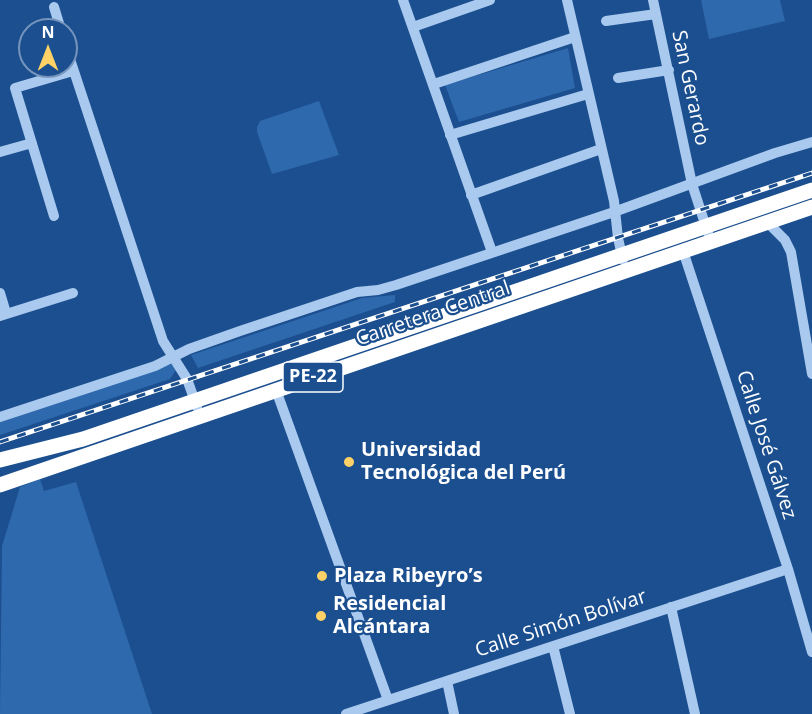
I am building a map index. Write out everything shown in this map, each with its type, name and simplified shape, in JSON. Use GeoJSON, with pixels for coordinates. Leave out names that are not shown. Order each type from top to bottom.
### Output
{"type":"FeatureCollection","features":[{"type":"Feature","properties":{"kind":"highway","name":"Carretera Central"},"geometry":{"type":"LineString","coordinates":[[0,485],[450,330],[624,262],[706,226],[812,190]]}},
{"type":"Feature","properties":{"kind":"highway","name":"Carretera Central"},"geometry":{"type":"LineString","coordinates":[[0,460],[83,439],[445,314],[624,262],[682,251],[812,207]]}},
{"type":"Feature","properties":{"kind":"highway"},"geometry":{"type":"LineString","coordinates":[[445,314],[450,330]]}},
{"type":"Feature","properties":{"kind":"street"},"geometry":{"type":"LineString","coordinates":[[403,0],[492,252]]}},
{"type":"Feature","properties":{"kind":"street"},"geometry":{"type":"LineString","coordinates":[[413,27],[490,0]]}},
{"type":"Feature","properties":{"kind":"street"},"geometry":{"type":"LineString","coordinates":[[567,0],[614,201],[624,262]]}},
{"type":"Feature","properties":{"kind":"street","name":"San Gerardo"},"geometry":{"type":"LineString","coordinates":[[653,0],[692,184],[711,241]]}},
{"type":"Feature","properties":{"kind":"street"},"geometry":{"type":"LineString","coordinates":[[54,7],[57,18]]}},
{"type":"Feature","properties":{"kind":"street"},"geometry":{"type":"LineString","coordinates":[[606,21],[656,14]]}},
{"type":"Feature","properties":{"kind":"street"},"geometry":{"type":"LineString","coordinates":[[434,84],[575,37]]}},
{"type":"Feature","properties":{"kind":"street"},"geometry":{"type":"LineString","coordinates":[[618,78],[669,70]]}},
{"type":"Feature","properties":{"kind":"street"},"geometry":{"type":"LineString","coordinates":[[49,78],[15,88],[54,216]]}},
{"type":"Feature","properties":{"kind":"street"},"geometry":{"type":"LineString","coordinates":[[75,78],[117,197],[163,341],[187,379],[200,415]]}},
{"type":"Feature","properties":{"kind":"street"},"geometry":{"type":"LineString","coordinates":[[450,135],[588,94]]}},
{"type":"Feature","properties":{"kind":"street"},"geometry":{"type":"LineString","coordinates":[[0,152],[32,142]]}},
{"type":"Feature","properties":{"kind":"street"},"geometry":{"type":"LineString","coordinates":[[0,417],[155,366],[189,349],[250,328],[357,292],[396,285],[614,212],[775,153],[812,142]]}},
{"type":"Feature","properties":{"kind":"street"},"geometry":{"type":"LineString","coordinates":[[471,195],[601,149]]}},
{"type":"Feature","properties":{"kind":"street"},"geometry":{"type":"LineString","coordinates":[[767,222],[785,240],[791,252],[812,374]]}},
{"type":"Feature","properties":{"kind":"street","name":"Calle José Gálvez"},"geometry":{"type":"LineString","coordinates":[[682,251],[807,622],[812,652]]}},
{"type":"Feature","properties":{"kind":"street"},"geometry":{"type":"LineString","coordinates":[[0,293],[3,314],[73,293]]}},
{"type":"Feature","properties":{"kind":"street"},"geometry":{"type":"LineString","coordinates":[[276,390],[388,700]]}},
{"type":"Feature","properties":{"kind":"street","name":"Calle Simón Bolívar"},"geometry":{"type":"LineString","coordinates":[[346,714],[788,569]]}},
{"type":"Feature","properties":{"kind":"street"},"geometry":{"type":"LineString","coordinates":[[671,607],[695,714]]}},
{"type":"Feature","properties":{"kind":"street"},"geometry":{"type":"LineString","coordinates":[[553,646],[570,714]]}},
{"type":"Feature","properties":{"kind":"street"},"geometry":{"type":"LineString","coordinates":[[447,681],[454,714]]}},
{"type":"Feature","properties":{"kind":"shaded area"},"geometry":{"type":"Polygon","coordinates":[[[701,0],[780,0],[785,21],[709,39],[701,0]]]}},
{"type":"Feature","properties":{"kind":"shaded area"},"geometry":{"type":"Polygon","coordinates":[[[568,48],[575,88],[459,122],[445,85],[568,48]]]}},
{"type":"Feature","properties":{"kind":"shaded area"},"geometry":{"type":"Polygon","coordinates":[[[319,101],[339,155],[272,174],[257,132],[260,121],[319,101]]]}},
{"type":"Feature","properties":{"kind":"shaded area"},"geometry":{"type":"Polygon","coordinates":[[[395,295],[395,302],[198,368],[191,355],[362,298],[395,295]]]}},
{"type":"Feature","properties":{"kind":"shaded area"},"geometry":{"type":"Polygon","coordinates":[[[173,362],[178,367],[170,379],[0,435],[0,422],[173,362]]]}},
{"type":"Feature","properties":{"kind":"shaded area"},"geometry":{"type":"Polygon","coordinates":[[[40,479],[44,491],[76,482],[152,714],[0,714],[2,546],[20,487],[40,479]]]}},
{"type":"Feature","properties":{"kind":"railway"},"geometry":{"type":"LineString","coordinates":[[0,442],[812,173]]}},
{"type":"Feature","properties":{"kind":"place","name":"Universidad Tecnológica del Perú"},"geometry":{"type":"Point","coordinates":[349,462]}},
{"type":"Feature","properties":{"kind":"place","name":"Plaza Ribeyro’s"},"geometry":{"type":"Point","coordinates":[322,576]}},
{"type":"Feature","properties":{"kind":"place","name":"Residencial Alcántara"},"geometry":{"type":"Point","coordinates":[321,616]}}]}
